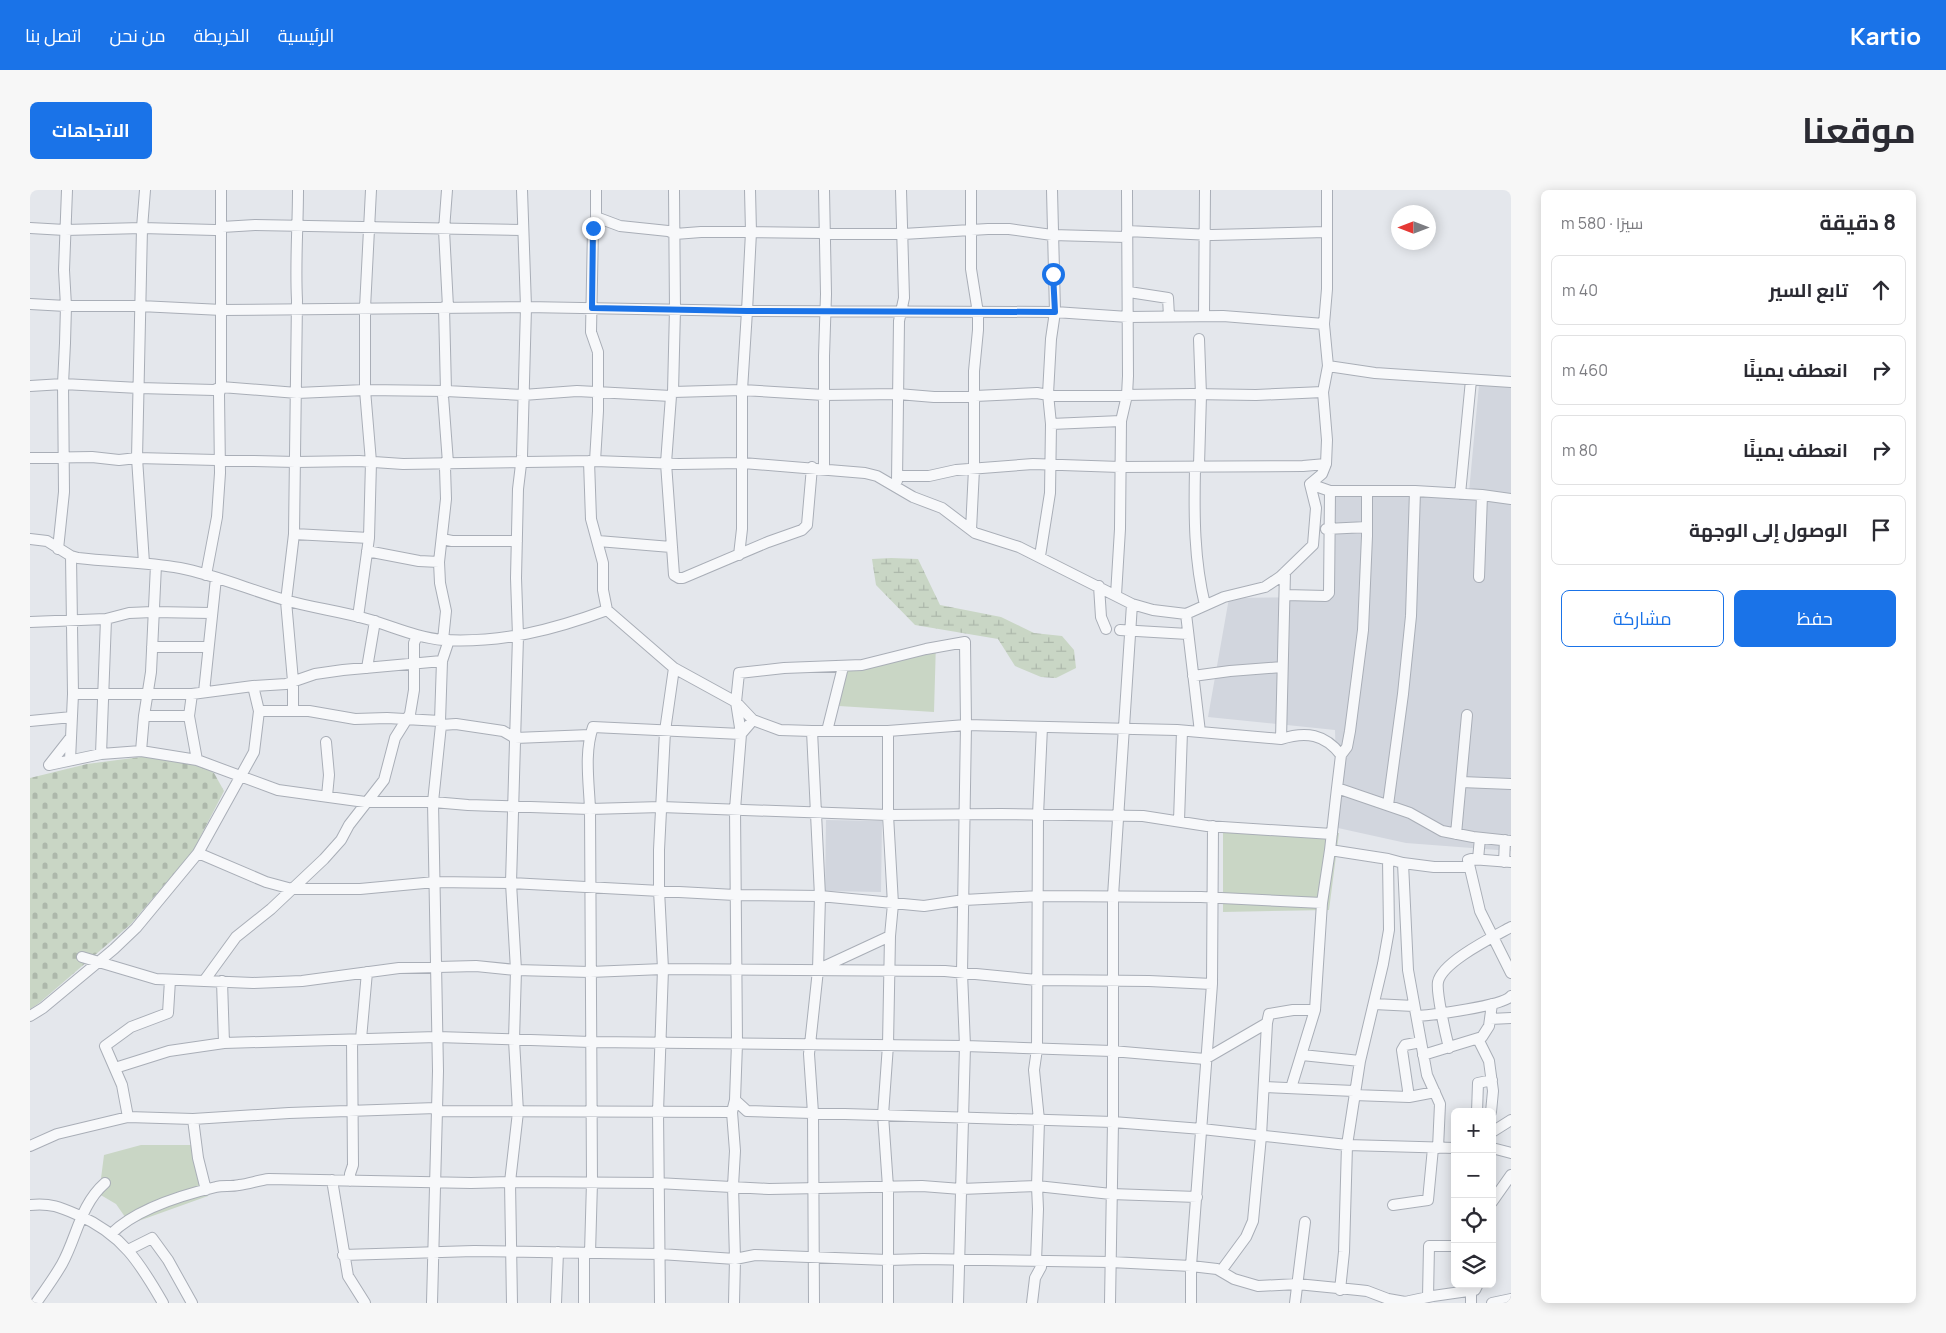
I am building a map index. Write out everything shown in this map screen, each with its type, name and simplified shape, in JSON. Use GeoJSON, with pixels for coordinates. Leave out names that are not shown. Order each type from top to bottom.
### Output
{"type":"FeatureCollection","features":[{"type":"Feature","properties":{"kind":"street"},"geometry":{"type":"LineString","coordinates":[[58,549],[63,506],[62,384],[66,306],[65,230],[67,190]]}},
{"type":"Feature","properties":{"kind":"street"},"geometry":{"type":"LineString","coordinates":[[144,563],[137,458],[142,228],[145,190]]}},
{"type":"Feature","properties":{"kind":"street"},"geometry":{"type":"LineString","coordinates":[[204,692],[211,613],[211,577],[218,517],[220,460],[219,394],[222,387],[221,190]]}},
{"type":"Feature","properties":{"kind":"street"},"geometry":{"type":"LineString","coordinates":[[293,710],[293,681],[286,600],[294,534],[297,308],[295,265],[298,190]]}},
{"type":"Feature","properties":{"kind":"street"},"geometry":{"type":"LineString","coordinates":[[358,617],[369,538],[371,462],[365,390],[365,308],[371,190]]}},
{"type":"Feature","properties":{"kind":"street"},"geometry":{"type":"LineString","coordinates":[[432,1303],[437,1037],[433,802],[440,723],[442,661],[446,640],[446,611],[440,583],[439,562],[446,500],[445,468],[448,463],[443,396],[446,390],[444,230],[447,190]]}},
{"type":"Feature","properties":{"kind":"street"},"geometry":{"type":"LineString","coordinates":[[512,1303],[510,1182],[518,1112],[514,1040],[516,970],[511,882],[518,636],[516,578],[526,307],[522,190]]}},
{"type":"Feature","properties":{"kind":"street"},"geometry":{"type":"LineString","coordinates":[[596,190],[596,217],[593,228],[591,332],[598,352],[598,392],[592,461],[591,519],[603,563],[603,590],[607,610],[674,668],[736,702],[754,720],[780,730],[812,732],[888,731],[966,725],[1182,731],[1281,739],[1304,735],[1326,739],[1334,745],[1341,755]]}},
{"type":"Feature","properties":{"kind":"street"},"geometry":{"type":"LineString","coordinates":[[674,190],[675,309],[672,394],[666,463],[674,575],[679,578],[802,530],[807,526],[812,467]]}},
{"type":"Feature","properties":{"kind":"street"},"geometry":{"type":"LineString","coordinates":[[739,555],[742,529],[742,390],[751,232],[750,190]]}},
{"type":"Feature","properties":{"kind":"street"},"geometry":{"type":"LineString","coordinates":[[824,190],[826,294],[824,468]]}},
{"type":"Feature","properties":{"kind":"street"},"geometry":{"type":"LineString","coordinates":[[896,487],[898,476],[899,321],[904,298],[901,190]]}},
{"type":"Feature","properties":{"kind":"street"},"geometry":{"type":"LineString","coordinates":[[971,190],[971,269],[978,312],[975,356],[974,469],[971,530]]}},
{"type":"Feature","properties":{"kind":"street"},"geometry":{"type":"LineString","coordinates":[[1040,556],[1050,493],[1051,424],[1048,394],[1051,339],[1055,312],[1052,190]]}},
{"type":"Feature","properties":{"kind":"street"},"geometry":{"type":"LineString","coordinates":[[1116,595],[1120,529],[1121,421],[1127,395],[1129,292],[1127,190]]}},
{"type":"Feature","properties":{"kind":"street"},"geometry":{"type":"LineString","coordinates":[[1204,316],[1205,190]]}},
{"type":"Feature","properties":{"kind":"street"},"geometry":{"type":"LineString","coordinates":[[1310,484],[1322,474],[1326,464],[1327,440],[1323,392],[1328,366],[1324,324],[1327,289],[1327,190]]}},
{"type":"Feature","properties":{"kind":"street"},"geometry":{"type":"LineString","coordinates":[[596,217],[620,226],[668,231],[675,234],[701,232],[903,234],[1009,229],[1052,235],[1204,235],[1326,232]]}},
{"type":"Feature","properties":{"kind":"street"},"geometry":{"type":"LineString","coordinates":[[30,228],[65,230],[142,228],[215,230],[222,227],[255,225],[522,230]]}},
{"type":"Feature","properties":{"kind":"street"},"geometry":{"type":"LineString","coordinates":[[1129,292],[1168,298],[1169,316]]}},
{"type":"Feature","properties":{"kind":"street"},"geometry":{"type":"LineString","coordinates":[[30,304],[222,310],[526,307],[825,312],[902,310],[1055,312],[1128,317],[1204,316],[1324,324]]}},
{"type":"Feature","properties":{"kind":"street"},"geometry":{"type":"LineString","coordinates":[[1199,339],[1201,395],[1199,465],[1195,469],[1196,548],[1205,604]]}},
{"type":"Feature","properties":{"kind":"street"},"geometry":{"type":"LineString","coordinates":[[1328,366],[1375,373],[1511,382]]}},
{"type":"Feature","properties":{"kind":"street"},"geometry":{"type":"LineString","coordinates":[[1460,494],[1471,380]]}},
{"type":"Feature","properties":{"kind":"street"},"geometry":{"type":"LineString","coordinates":[[30,386],[62,384],[214,390],[222,387],[296,393],[365,390],[446,390],[523,395],[577,391],[672,394],[742,390],[824,395],[898,394],[934,397],[1048,394],[1054,396],[1256,395],[1323,392]]}},
{"type":"Feature","properties":{"kind":"street"},"geometry":{"type":"LineString","coordinates":[[1051,424],[1121,421]]}},
{"type":"Feature","properties":{"kind":"street"},"geometry":{"type":"LineString","coordinates":[[30,458],[92,457],[119,460],[137,458],[402,464],[592,461],[743,463],[812,467],[866,473],[877,476],[913,497],[942,508],[975,533],[1000,540],[1040,556],[1132,604],[1153,610],[1186,614],[1224,597],[1255,591],[1274,583],[1311,548],[1315,541],[1316,508],[1310,484]]}},
{"type":"Feature","properties":{"kind":"street"},"geometry":{"type":"LineString","coordinates":[[898,476],[929,476],[939,472],[988,466],[1296,466],[1326,464]]}},
{"type":"Feature","properties":{"kind":"street"},"geometry":{"type":"LineString","coordinates":[[1310,484],[1330,491],[1415,491],[1482,495],[1511,499]]}},
{"type":"Feature","properties":{"kind":"street"},"geometry":{"type":"LineString","coordinates":[[1285,595],[1328,595],[1329,593],[1330,491]]}},
{"type":"Feature","properties":{"kind":"street"},"geometry":{"type":"LineString","coordinates":[[1291,1088],[1315,1010],[1322,903],[1341,755],[1347,747],[1357,684],[1363,630],[1367,491]]}},
{"type":"Feature","properties":{"kind":"street"},"geometry":{"type":"LineString","coordinates":[[1388,805],[1411,616],[1415,491]]}},
{"type":"Feature","properties":{"kind":"street"},"geometry":{"type":"LineString","coordinates":[[1479,577],[1482,495]]}},
{"type":"Feature","properties":{"kind":"street"},"geometry":{"type":"LineString","coordinates":[[1316,529],[1367,527]]}},
{"type":"Feature","properties":{"kind":"street"},"geometry":{"type":"LineString","coordinates":[[294,534],[369,538]]}},
{"type":"Feature","properties":{"kind":"street"},"geometry":{"type":"LineString","coordinates":[[30,539],[52,543],[58,549],[71,556],[110,562],[144,563],[211,577],[319,609],[375,621],[416,636],[446,640],[518,636],[564,626],[607,610]]}},
{"type":"Feature","properties":{"kind":"street"},"geometry":{"type":"LineString","coordinates":[[442,539],[452,541],[517,541]]}},
{"type":"Feature","properties":{"kind":"street"},"geometry":{"type":"LineString","coordinates":[[598,541],[671,548]]}},
{"type":"Feature","properties":{"kind":"street"},"geometry":{"type":"LineString","coordinates":[[367,552],[420,561],[439,562]]}},
{"type":"Feature","properties":{"kind":"street"},"geometry":{"type":"LineString","coordinates":[[70,760],[73,694],[71,556]]}},
{"type":"Feature","properties":{"kind":"street"},"geometry":{"type":"LineString","coordinates":[[141,751],[152,647],[156,565]]}},
{"type":"Feature","properties":{"kind":"street"},"geometry":{"type":"LineString","coordinates":[[1281,739],[1285,572]]}},
{"type":"Feature","properties":{"kind":"street"},"geometry":{"type":"LineString","coordinates":[[1099,586],[1101,617],[1106,629]]}},
{"type":"Feature","properties":{"kind":"street"},"geometry":{"type":"LineString","coordinates":[[1110,1303],[1112,1262],[1112,981],[1114,962],[1114,896],[1117,817],[1125,729],[1125,630],[1132,604]]}},
{"type":"Feature","properties":{"kind":"street"},"geometry":{"type":"LineString","coordinates":[[30,622],[106,619],[153,612],[211,613]]}},
{"type":"Feature","properties":{"kind":"street"},"geometry":{"type":"LineString","coordinates":[[1186,614],[1200,732]]}},
{"type":"Feature","properties":{"kind":"street"},"geometry":{"type":"LineString","coordinates":[[100,754],[106,619]]}},
{"type":"Feature","properties":{"kind":"street"},"geometry":{"type":"LineString","coordinates":[[367,668],[375,621]]}},
{"type":"Feature","properties":{"kind":"street"},"geometry":{"type":"LineString","coordinates":[[1125,630],[1188,634]]}},
{"type":"Feature","properties":{"kind":"street"},"geometry":{"type":"LineString","coordinates":[[204,980],[236,938],[324,860],[341,840],[365,802],[384,780],[395,738],[410,714],[414,690],[414,643],[416,636]]}},
{"type":"Feature","properties":{"kind":"street"},"geometry":{"type":"LineString","coordinates":[[734,1303],[733,1186],[735,1151],[732,1112],[735,1100],[736,1043],[735,809],[741,734],[736,702],[739,673],[784,668],[843,667],[879,662],[926,649],[965,642],[966,725],[962,973],[965,1046],[958,1303]]}},
{"type":"Feature","properties":{"kind":"street"},"geometry":{"type":"LineString","coordinates":[[152,647],[208,646]]}},
{"type":"Feature","properties":{"kind":"street"},"geometry":{"type":"LineString","coordinates":[[73,694],[148,696],[192,694],[286,684],[316,674],[442,661]]}},
{"type":"Feature","properties":{"kind":"street"},"geometry":{"type":"LineString","coordinates":[[826,731],[843,667]]}},
{"type":"Feature","properties":{"kind":"street"},"geometry":{"type":"LineString","coordinates":[[1193,676],[1282,667]]}},
{"type":"Feature","properties":{"kind":"street"},"geometry":{"type":"LineString","coordinates":[[660,1303],[658,1112],[663,969],[659,890],[665,731],[674,668]]}},
{"type":"Feature","properties":{"kind":"street"},"geometry":{"type":"LineString","coordinates":[[30,1016],[43,1008],[114,949],[136,928],[198,853],[254,752],[259,711],[254,686]]}},
{"type":"Feature","properties":{"kind":"street"},"geometry":{"type":"LineString","coordinates":[[192,694],[189,716],[197,760]]}},
{"type":"Feature","properties":{"kind":"street"},"geometry":{"type":"LineString","coordinates":[[259,711],[309,711],[355,719],[387,718],[456,724],[502,731],[515,738],[590,735]]}},
{"type":"Feature","properties":{"kind":"street"},"geometry":{"type":"LineString","coordinates":[[1456,834],[1467,715]]}},
{"type":"Feature","properties":{"kind":"street"},"geometry":{"type":"LineString","coordinates":[[144,716],[189,716]]}},
{"type":"Feature","properties":{"kind":"street"},"geometry":{"type":"LineString","coordinates":[[30,721],[72,718]]}},
{"type":"Feature","properties":{"kind":"street"},"geometry":{"type":"LineString","coordinates":[[584,1303],[583,1283],[592,1182],[590,1112],[590,809],[588,763],[590,735],[593,727],[741,734],[754,720]]}},
{"type":"Feature","properties":{"kind":"street"},"geometry":{"type":"LineString","coordinates":[[1032,1303],[1035,1278],[1040,1267],[1037,1186],[1038,1120],[1034,1070],[1037,1049],[1038,815],[1042,727]]}},
{"type":"Feature","properties":{"kind":"street"},"geometry":{"type":"LineString","coordinates":[[888,731],[888,815],[893,904],[890,936],[888,1045],[884,1115],[888,1187],[888,1303]]}},
{"type":"Feature","properties":{"kind":"street"},"geometry":{"type":"LineString","coordinates":[[1178,820],[1182,731]]}},
{"type":"Feature","properties":{"kind":"street"},"geometry":{"type":"LineString","coordinates":[[812,732],[820,896],[818,970],[809,1054],[815,1188],[814,1303]]}},
{"type":"Feature","properties":{"kind":"street"},"geometry":{"type":"LineString","coordinates":[[71,737],[49,765],[100,754],[141,751],[197,760],[278,790],[365,802],[433,802],[590,809],[661,807],[888,815],[964,814],[1153,817],[1213,826],[1332,834]]}},
{"type":"Feature","properties":{"kind":"street"},"geometry":{"type":"LineString","coordinates":[[326,742],[329,775],[327,796]]}},
{"type":"Feature","properties":{"kind":"street"},"geometry":{"type":"LineString","coordinates":[[1461,782],[1511,784]]}},
{"type":"Feature","properties":{"kind":"street"},"geometry":{"type":"LineString","coordinates":[[1337,788],[1410,813],[1442,831],[1508,841],[1508,862],[1469,859],[1469,867],[1480,911],[1511,973]]}},
{"type":"Feature","properties":{"kind":"street"},"geometry":{"type":"LineString","coordinates":[[1191,1303],[1191,1266],[1212,984],[1213,826]]}},
{"type":"Feature","properties":{"kind":"street"},"geometry":{"type":"LineString","coordinates":[[1478,859],[1480,838]]}},
{"type":"Feature","properties":{"kind":"street"},"geometry":{"type":"LineString","coordinates":[[1330,850],[1434,867],[1469,867]]}},
{"type":"Feature","properties":{"kind":"street"},"geometry":{"type":"LineString","coordinates":[[198,853],[266,882],[292,889],[360,888],[435,882],[511,882],[735,895],[820,896],[924,906],[964,900],[1039,896],[1214,898],[1322,903]]}},
{"type":"Feature","properties":{"kind":"street"},"geometry":{"type":"LineString","coordinates":[[1340,1290],[1344,1252],[1347,1145],[1360,1061],[1385,955],[1390,917],[1388,859]]}},
{"type":"Feature","properties":{"kind":"street"},"geometry":{"type":"LineString","coordinates":[[1393,1206],[1427,1201],[1440,1104],[1427,1075],[1408,970],[1403,863]]}},
{"type":"Feature","properties":{"kind":"street"},"geometry":{"type":"LineString","coordinates":[[1390,917],[1405,916]]}},
{"type":"Feature","properties":{"kind":"street"},"geometry":{"type":"LineString","coordinates":[[1449,1048],[1437,984],[1442,972],[1492,937],[1511,927]]}},
{"type":"Feature","properties":{"kind":"street"},"geometry":{"type":"LineString","coordinates":[[818,970],[890,936]]}},
{"type":"Feature","properties":{"kind":"street"},"geometry":{"type":"LineString","coordinates":[[82,957],[151,978],[254,983],[292,982],[399,968],[476,966],[516,970],[590,972],[663,969],[945,970],[1037,980],[1212,984]]}},
{"type":"Feature","properties":{"kind":"street"},"geometry":{"type":"LineString","coordinates":[[350,1181],[353,1165],[352,1111],[356,1039],[367,972]]}},
{"type":"Feature","properties":{"kind":"street"},"geometry":{"type":"LineString","coordinates":[[128,1117],[122,1085],[106,1044],[131,1027],[168,1013],[170,980]]}},
{"type":"Feature","properties":{"kind":"street"},"geometry":{"type":"LineString","coordinates":[[222,981],[224,1043]]}},
{"type":"Feature","properties":{"kind":"street"},"geometry":{"type":"LineString","coordinates":[[1374,1004],[1442,1014],[1492,1004],[1503,1001],[1511,996]]}},
{"type":"Feature","properties":{"kind":"street"},"geometry":{"type":"LineString","coordinates":[[1423,1055],[1478,1039],[1487,1031],[1492,1004]]}},
{"type":"Feature","properties":{"kind":"street"},"geometry":{"type":"LineString","coordinates":[[1221,1271],[1246,1237],[1253,1221],[1261,1136],[1266,1023],[1269,1014],[1293,1010],[1315,1010]]}},
{"type":"Feature","properties":{"kind":"street"},"geometry":{"type":"LineString","coordinates":[[1490,1019],[1511,1018]]}},
{"type":"Feature","properties":{"kind":"street"},"geometry":{"type":"LineString","coordinates":[[115,1068],[169,1051],[224,1043],[437,1037],[591,1042],[965,1046],[1112,1051],[1205,1059],[1266,1023]]}},
{"type":"Feature","properties":{"kind":"street"},"geometry":{"type":"LineString","coordinates":[[1478,1039],[1488,1055],[1492,1080],[1491,1108]]}},
{"type":"Feature","properties":{"kind":"street"},"geometry":{"type":"LineString","coordinates":[[1409,1097],[1402,1050],[1405,1044],[1421,1042]]}},
{"type":"Feature","properties":{"kind":"street"},"geometry":{"type":"LineString","coordinates":[[1302,1055],[1360,1061]]}},
{"type":"Feature","properties":{"kind":"street"},"geometry":{"type":"LineString","coordinates":[[1477,1108],[1478,1083],[1492,1080]]}},
{"type":"Feature","properties":{"kind":"street"},"geometry":{"type":"LineString","coordinates":[[1264,1088],[1291,1088],[1409,1097],[1435,1092]]}},
{"type":"Feature","properties":{"kind":"street"},"geometry":{"type":"LineString","coordinates":[[735,1100],[747,1111],[1113,1122],[1202,1129],[1347,1145],[1451,1148]]}},
{"type":"Feature","properties":{"kind":"street"},"geometry":{"type":"LineString","coordinates":[[30,1146],[57,1134],[128,1117],[193,1119],[436,1109],[518,1112],[732,1112]]}},
{"type":"Feature","properties":{"kind":"street"},"geometry":{"type":"LineString","coordinates":[[193,1119],[198,1158],[206,1190]]}},
{"type":"Feature","properties":{"kind":"street"},"geometry":{"type":"LineString","coordinates":[[1496,1129],[1511,1120]]}},
{"type":"Feature","properties":{"kind":"street"},"geometry":{"type":"LineString","coordinates":[[1496,1149],[1511,1153]]}},
{"type":"Feature","properties":{"kind":"street"},"geometry":{"type":"LineString","coordinates":[[1495,1198],[1511,1175]]}},
{"type":"Feature","properties":{"kind":"street"},"geometry":{"type":"LineString","coordinates":[[112,1234],[136,1215],[166,1202],[218,1186],[239,1186],[263,1179],[471,1183],[658,1183],[769,1188],[934,1186],[961,1189],[1037,1186],[1111,1194],[1197,1197]]}},
{"type":"Feature","properties":{"kind":"street"},"geometry":{"type":"LineString","coordinates":[[332,1180],[350,1282],[364,1303]]}},
{"type":"Feature","properties":{"kind":"street"},"geometry":{"type":"LineString","coordinates":[[36,1303],[62,1264],[81,1216],[96,1192],[105,1183]]}},
{"type":"Feature","properties":{"kind":"street"},"geometry":{"type":"LineString","coordinates":[[30,1205],[51,1204],[95,1222],[112,1234],[128,1250],[148,1276],[163,1303]]}},
{"type":"Feature","properties":{"kind":"street"},"geometry":{"type":"LineString","coordinates":[[1296,1303],[1305,1222]]}},
{"type":"Feature","properties":{"kind":"street"},"geometry":{"type":"LineString","coordinates":[[128,1250],[152,1238],[168,1260],[192,1303]]}},
{"type":"Feature","properties":{"kind":"street"},"geometry":{"type":"LineString","coordinates":[[1428,1298],[1429,1246],[1451,1246]]}},
{"type":"Feature","properties":{"kind":"street"},"geometry":{"type":"LineString","coordinates":[[344,1254],[400,1254],[434,1251],[558,1252],[660,1254],[735,1259],[756,1255],[888,1260],[959,1259],[1112,1262],[1210,1267],[1234,1279],[1258,1286],[1297,1284],[1340,1290],[1367,1291],[1388,1300],[1404,1302],[1412,1302],[1474,1288],[1471,1303]]}},
{"type":"Feature","properties":{"kind":"street"},"geometry":{"type":"LineString","coordinates":[[556,1303],[558,1252]]}},
{"type":"Feature","properties":{"kind":"street"},"geometry":{"type":"LineString","coordinates":[[1495,1303],[1511,1298]]}},
{"type":"Feature","properties":{"kind":"shaded area"},"geometry":{"type":"Polygon","coordinates":[[[1480,374],[1511,376],[1511,851],[1406,843],[1338,828],[1335,730],[1208,717],[1229,598],[1323,597],[1330,496],[1469,492],[1480,374]]]}},
{"type":"Feature","properties":{"kind":"shaded area"},"geometry":{"type":"Polygon","coordinates":[[[826,820],[882,821],[881,892],[825,891],[826,820]]]}},
{"type":"Feature","properties":{"kind":"green space"},"geometry":{"type":"Polygon","coordinates":[[[872,559],[918,559],[940,605],[1001,617],[1034,633],[1062,636],[1074,650],[1076,668],[1056,678],[1041,677],[1015,666],[998,639],[915,625],[876,585],[872,559]]]}},
{"type":"Feature","properties":{"kind":"green space"},"geometry":{"type":"Polygon","coordinates":[[[936,642],[934,712],[839,706],[847,669],[936,642]]]}},
{"type":"Feature","properties":{"kind":"green space"},"geometry":{"type":"Polygon","coordinates":[[[148,756],[204,767],[214,773],[224,791],[193,851],[131,924],[30,1009],[30,778],[87,764],[148,756]]]}},
{"type":"Feature","properties":{"kind":"green space"},"geometry":{"type":"Polygon","coordinates":[[[1223,832],[1339,833],[1329,910],[1223,912],[1223,832]]]}},
{"type":"Feature","properties":{"kind":"green space"},"geometry":{"type":"Polygon","coordinates":[[[141,1145],[192,1145],[208,1196],[130,1224],[116,1204],[99,1194],[104,1155],[141,1145]]]}},
{"type":"Feature","properties":{"kind":"route"},"geometry":{"type":"LineString","coordinates":[[593,228],[592,308],[825,312],[902,310],[1055,312],[1053,274]]}}]}
